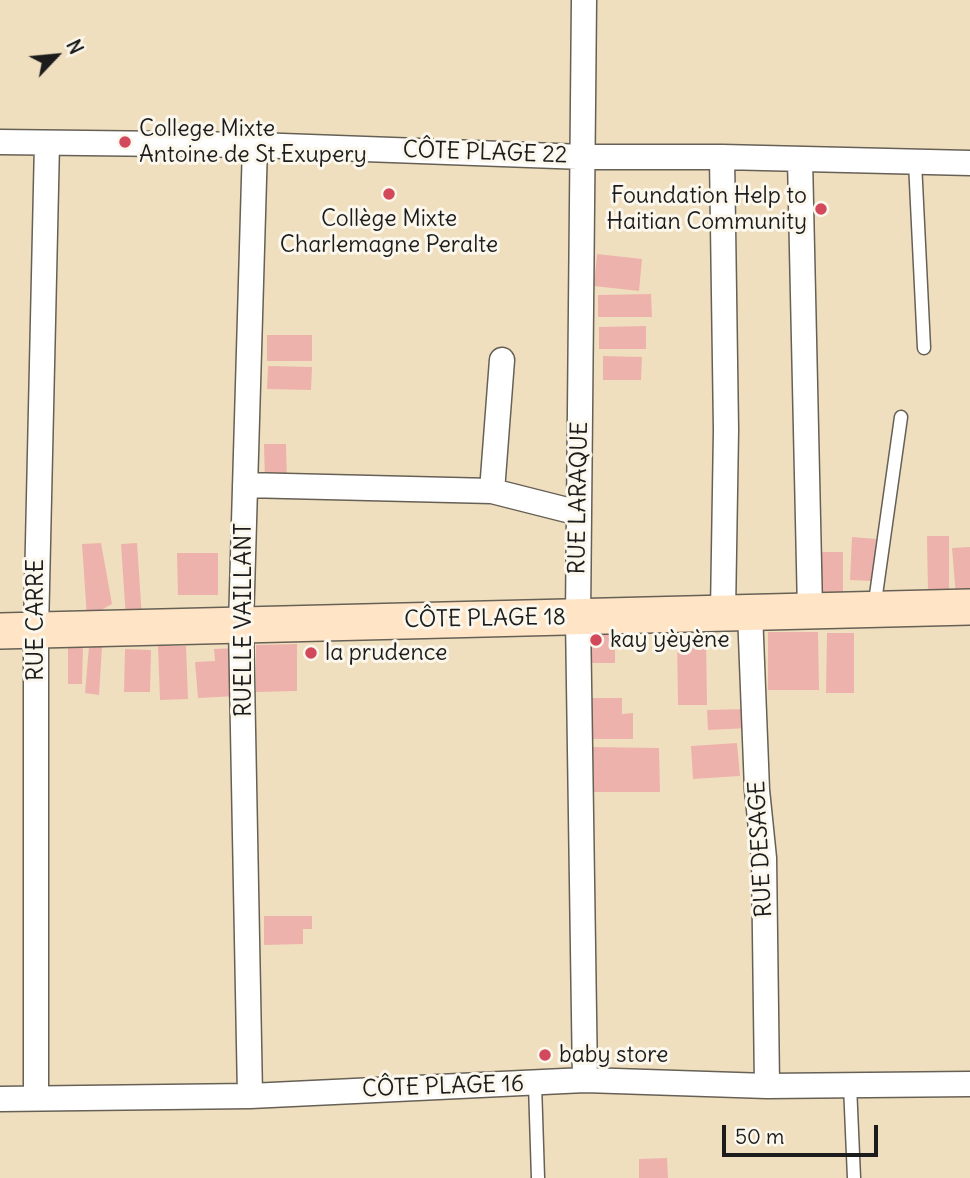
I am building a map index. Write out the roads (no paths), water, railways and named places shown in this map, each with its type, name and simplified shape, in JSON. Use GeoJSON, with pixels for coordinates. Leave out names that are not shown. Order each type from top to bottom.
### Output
{"type":"FeatureCollection","features":[{"type":"Feature","properties":{"kind":"street","name":"RUE LARAQUE"},"geometry":{"type":"LineString","coordinates":[[584,0],[578,617],[585,1080]]}},
{"type":"Feature","properties":{"kind":"street","name":"CÔTE PLAGE 22"},"geometry":{"type":"LineString","coordinates":[[0,142],[255,145],[584,157],[722,157],[970,163]]}},
{"type":"Feature","properties":{"kind":"street","name":"RUE CARRE"},"geometry":{"type":"LineString","coordinates":[[36,1098],[36,631],[47,143]]}},
{"type":"Feature","properties":{"kind":"street","name":"RUELLE VAILLANT"},"geometry":{"type":"LineString","coordinates":[[250,1096],[241,625],[255,145]]}},
{"type":"Feature","properties":{"kind":"street","name":"RUE DESAGE"},"geometry":{"type":"LineString","coordinates":[[722,157],[726,430],[736,612],[764,858],[767,1086]]}},
{"type":"Feature","properties":{"kind":"street"},"geometry":{"type":"LineString","coordinates":[[800,159],[810,610]]}},
{"type":"Feature","properties":{"kind":"street"},"geometry":{"type":"LineString","coordinates":[[492,491],[502,360]]}},
{"type":"Feature","properties":{"kind":"street"},"geometry":{"type":"LineString","coordinates":[[245,485],[492,491],[579,513]]}},
{"type":"Feature","properties":{"kind":"street","name":"CÔTE PLAGE 18"},"geometry":{"type":"LineString","coordinates":[[0,631],[970,607]]}},
{"type":"Feature","properties":{"kind":"street","name":"CÔTE PLAGE 16"},"geometry":{"type":"LineString","coordinates":[[0,1099],[250,1096],[585,1080],[767,1086],[970,1084]]}},
{"type":"Feature","properties":{"kind":"lane"},"geometry":{"type":"LineString","coordinates":[[915,162],[924,348]]}},
{"type":"Feature","properties":{"kind":"lane"},"geometry":{"type":"LineString","coordinates":[[874,609],[901,417]]}},
{"type":"Feature","properties":{"kind":"lane"},"geometry":{"type":"LineString","coordinates":[[535,1084],[538,1178]]}},
{"type":"Feature","properties":{"kind":"lane"},"geometry":{"type":"LineString","coordinates":[[850,1085],[854,1178]]}},
{"type":"Feature","properties":{"kind":"place","name":"College Mixte Antoine de St Exupery"},"geometry":{"type":"Point","coordinates":[125,142]}},
{"type":"Feature","properties":{"kind":"place","name":"Collège Mixte Charlemagne Peralte"},"geometry":{"type":"Point","coordinates":[389,194]}},
{"type":"Feature","properties":{"kind":"place","name":"Foundation Help to Haitian Community"},"geometry":{"type":"Point","coordinates":[821,209]}},
{"type":"Feature","properties":{"kind":"place","name":"kay yèyène"},"geometry":{"type":"Point","coordinates":[596,640]}},
{"type":"Feature","properties":{"kind":"place","name":"la prudence"},"geometry":{"type":"Point","coordinates":[311,653]}},
{"type":"Feature","properties":{"kind":"place","name":"baby store"},"geometry":{"type":"Point","coordinates":[545,1055]}}]}
